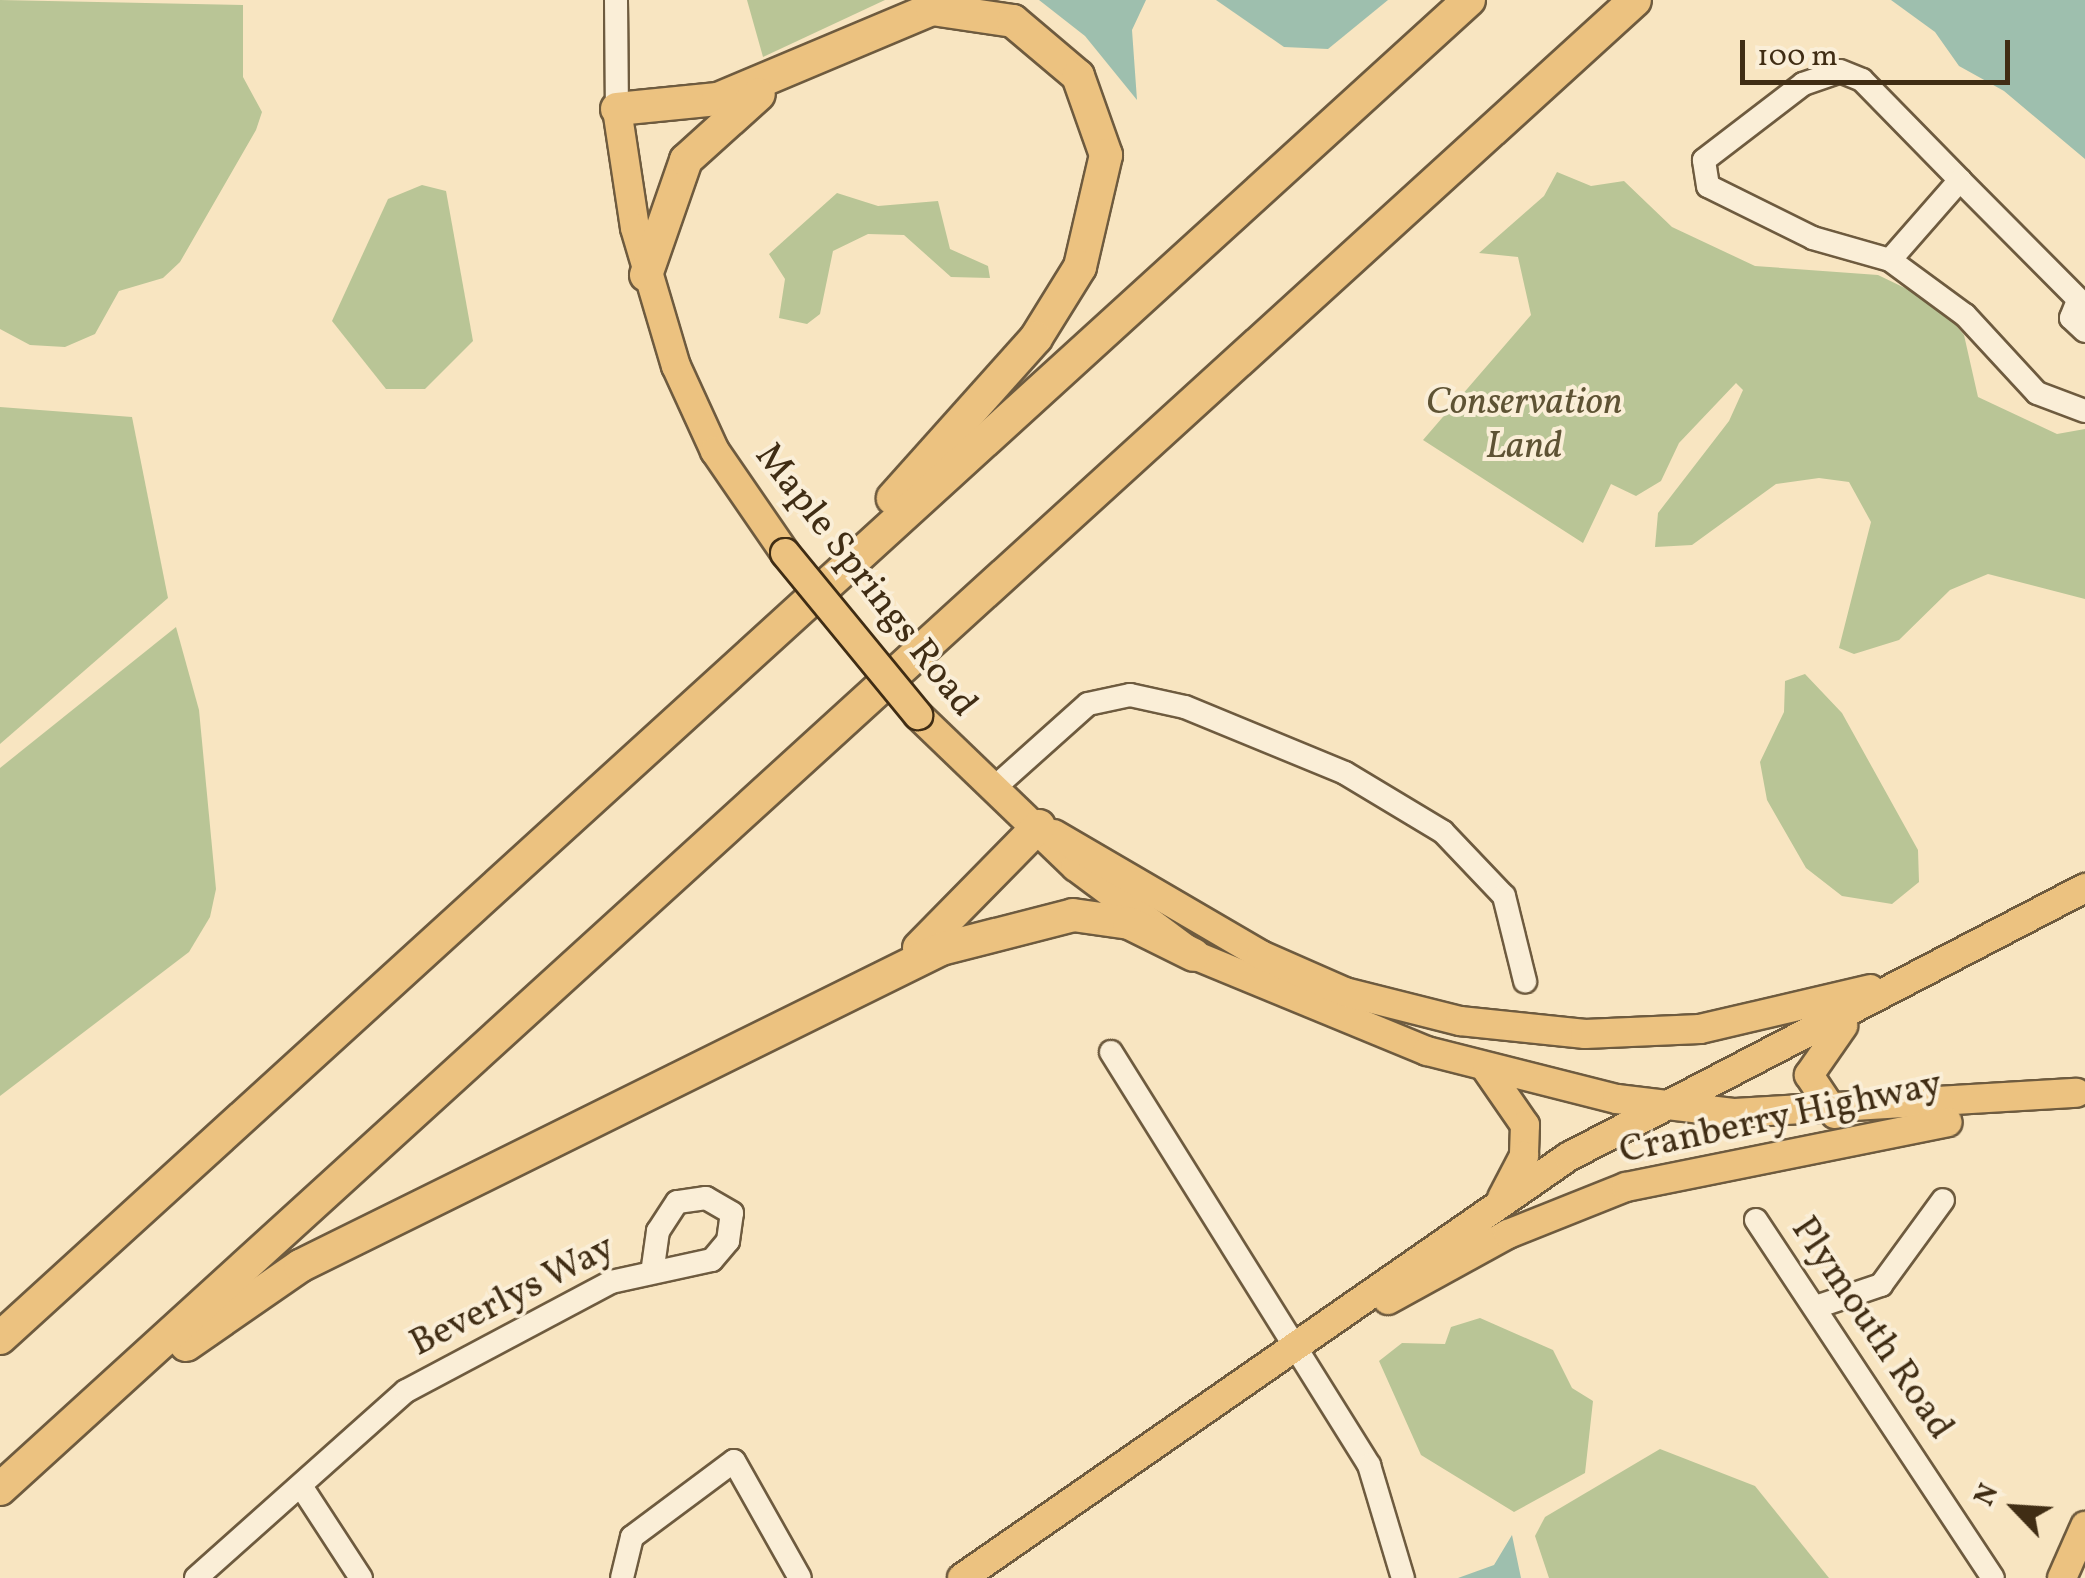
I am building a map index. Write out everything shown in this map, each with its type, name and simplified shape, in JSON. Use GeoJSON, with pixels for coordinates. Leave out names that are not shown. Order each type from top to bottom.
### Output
{"type":"FeatureCollection","features":[{"type":"Feature","properties":{"kind":"highway"},"geometry":{"type":"LineString","coordinates":[[0,1338],[1469,0]]}},
{"type":"Feature","properties":{"kind":"highway"},"geometry":{"type":"LineString","coordinates":[[0,1490],[1634,0]]}},
{"type":"Feature","properties":{"kind":"highway"},"geometry":{"type":"LineString","coordinates":[[617,109],[680,109],[800,66],[912,13],[993,13],[1032,32],[1078,76],[1104,135],[1105,176],[1080,267],[1036,338],[734,670]]}},
{"type":"Feature","properties":{"kind":"highway"},"geometry":{"type":"LineString","coordinates":[[646,275],[686,160],[800,66]]}},
{"type":"Feature","properties":{"kind":"highway"},"geometry":{"type":"LineString","coordinates":[[874,979],[970,905],[1039,826]]}},
{"type":"Feature","properties":{"kind":"highway"},"geometry":{"type":"LineString","coordinates":[[67,1428],[300,1266],[874,979],[989,932],[1073,915],[1129,924],[1194,955]]}},
{"type":"Feature","properties":{"kind":"main road","name":"Maple Springs Road"},"geometry":{"type":"LineString","coordinates":[[617,109],[646,275],[700,421],[785,553],[918,715],[1039,826],[1076,867],[1194,955],[1297,1003],[1486,1069],[1659,1105]]}},
{"type":"Feature","properties":{"kind":"main road","name":"Maple Springs Road"},"geometry":{"type":"LineString","coordinates":[[1039,826],[1309,977],[1500,1028],[1700,1029],[1952,961]]}},
{"type":"Feature","properties":{"kind":"main road","name":"Cranberry Highway"},"geometry":{"type":"LineString","coordinates":[[962,1578],[1296,1349],[1499,1202],[1659,1105],[1858,1010],[2085,888]]}},
{"type":"Feature","properties":{"kind":"main road"},"geometry":{"type":"LineString","coordinates":[[1835,1114],[1812,1084],[1810,1066],[1858,1010]]}},
{"type":"Feature","properties":{"kind":"main road"},"geometry":{"type":"LineString","coordinates":[[1486,1069],[1525,1124],[1524,1156],[1499,1202]]}},
{"type":"Feature","properties":{"kind":"main road","name":"Cranberry Highway"},"geometry":{"type":"LineString","coordinates":[[1659,1105],[1835,1114],[2080,1092]]}},
{"type":"Feature","properties":{"kind":"main road","name":"Cranberry Highway"},"geometry":{"type":"LineString","coordinates":[[1296,1349],[1491,1242],[1626,1188],[2080,1092]]}},
{"type":"Feature","properties":{"kind":"main road"},"geometry":{"type":"LineString","coordinates":[[2062,1578],[2085,1526]]}},
{"type":"Feature","properties":{"kind":"street","name":"Maple Springs Road"},"geometry":{"type":"LineString","coordinates":[[616,0],[617,109]]}},
{"type":"Feature","properties":{"kind":"street"},"geometry":{"type":"LineString","coordinates":[[2085,331],[2072,318],[2081,304],[1862,80],[1840,71],[1803,84],[1704,160],[1708,186],[1813,238],[1890,260],[1965,315],[2037,393],[2085,411]]}},
{"type":"Feature","properties":{"kind":"street"},"geometry":{"type":"LineString","coordinates":[[1890,260],[1960,180]]}},
{"type":"Feature","properties":{"kind":"street"},"geometry":{"type":"LineString","coordinates":[[994,788],[1088,704],[1139,695],[1185,707],[1345,773],[1427,819],[1504,896],[1526,981]]}},
{"type":"Feature","properties":{"kind":"street"},"geometry":{"type":"LineString","coordinates":[[1111,1052],[1369,1465],[1403,1578]]}},
{"type":"Feature","properties":{"kind":"street"},"geometry":{"type":"LineString","coordinates":[[1816,1306],[1880,1285],[1943,1200]]}},
{"type":"Feature","properties":{"kind":"street","name":"Plymouth Road"},"geometry":{"type":"LineString","coordinates":[[1756,1220],[1993,1578]]}},
{"type":"Feature","properties":{"kind":"street","name":"Beverlys Way"},"geometry":{"type":"LineString","coordinates":[[196,1578],[406,1391],[544,1314],[653,1268]]}},
{"type":"Feature","properties":{"kind":"street"},"geometry":{"type":"LineString","coordinates":[[622,1578],[624,1552],[658,1514],[734,1461],[750,1475],[800,1578]]}},
{"type":"Feature","properties":{"kind":"street"},"geometry":{"type":"LineString","coordinates":[[301,1486],[362,1578]]}},
{"type":"Feature","properties":{"kind":"green space"},"geometry":{"type":"Polygon","coordinates":[[[0,0],[243,5],[243,77],[262,112],[256,130],[180,262],[163,278],[119,291],[95,334],[65,347],[30,345],[0,329],[0,0]]]}},
{"type":"Feature","properties":{"kind":"green space"},"geometry":{"type":"Polygon","coordinates":[[[747,0],[885,0],[763,57],[747,0]]]}},
{"type":"Feature","properties":{"kind":"green space","name":"Conservation Land"},"geometry":{"type":"Polygon","coordinates":[[[1557,172],[1591,186],[1624,181],[1672,227],[1755,266],[1878,275],[1938,304],[1964,335],[1978,397],[2057,434],[2085,429],[2085,599],[1988,574],[1950,590],[1899,640],[1854,654],[1839,648],[1871,522],[1849,482],[1819,478],[1776,484],[1692,545],[1655,547],[1658,513],[1729,421],[1743,390],[1736,383],[1679,443],[1661,481],[1636,496],[1611,484],[1583,543],[1423,440],[1531,315],[1518,257],[1479,253],[1544,196],[1557,172]]]}},
{"type":"Feature","properties":{"kind":"green space"},"geometry":{"type":"Polygon","coordinates":[[[422,185],[446,191],[473,341],[425,389],[386,389],[332,321],[388,199],[422,185]]]}},
{"type":"Feature","properties":{"kind":"green space"},"geometry":{"type":"Polygon","coordinates":[[[837,193],[878,206],[938,201],[950,249],[988,266],[990,278],[951,277],[904,235],[868,234],[833,251],[820,314],[807,324],[779,318],[785,279],[769,254],[837,193]]]}},
{"type":"Feature","properties":{"kind":"green space"},"geometry":{"type":"Polygon","coordinates":[[[0,407],[132,417],[168,598],[0,744],[0,407]]]}},
{"type":"Feature","properties":{"kind":"green space"},"geometry":{"type":"Polygon","coordinates":[[[176,627],[199,710],[216,889],[210,917],[189,952],[0,1096],[0,768],[176,627]]]}},
{"type":"Feature","properties":{"kind":"green space"},"geometry":{"type":"Polygon","coordinates":[[[1805,674],[1842,713],[1918,850],[1919,882],[1892,904],[1842,896],[1806,868],[1767,800],[1760,762],[1784,712],[1785,681],[1805,674]]]}},
{"type":"Feature","properties":{"kind":"green space"},"geometry":{"type":"Polygon","coordinates":[[[1480,1318],[1553,1350],[1572,1388],[1593,1401],[1585,1473],[1514,1512],[1421,1455],[1379,1361],[1402,1343],[1445,1344],[1451,1327],[1480,1318]]]}},
{"type":"Feature","properties":{"kind":"green space"},"geometry":{"type":"Polygon","coordinates":[[[1660,1449],[1755,1486],[1829,1578],[1549,1578],[1535,1536],[1545,1517],[1660,1449]]]}},
{"type":"Feature","properties":{"kind":"shaded area"},"geometry":{"type":"Polygon","coordinates":[[[1039,0],[1146,0],[1132,30],[1137,100],[1085,36],[1039,0]]]}},
{"type":"Feature","properties":{"kind":"shaded area"},"geometry":{"type":"Polygon","coordinates":[[[1216,0],[1388,0],[1328,49],[1284,47],[1216,0]]]}},
{"type":"Feature","properties":{"kind":"shaded area"},"geometry":{"type":"Polygon","coordinates":[[[1891,0],[2085,0],[2085,159],[2004,91],[1959,66],[1935,32],[1891,0]]]}},
{"type":"Feature","properties":{"kind":"shaded area"},"geometry":{"type":"Polygon","coordinates":[[[1512,1535],[1521,1578],[1458,1578],[1494,1565],[1512,1535]]]}}]}
